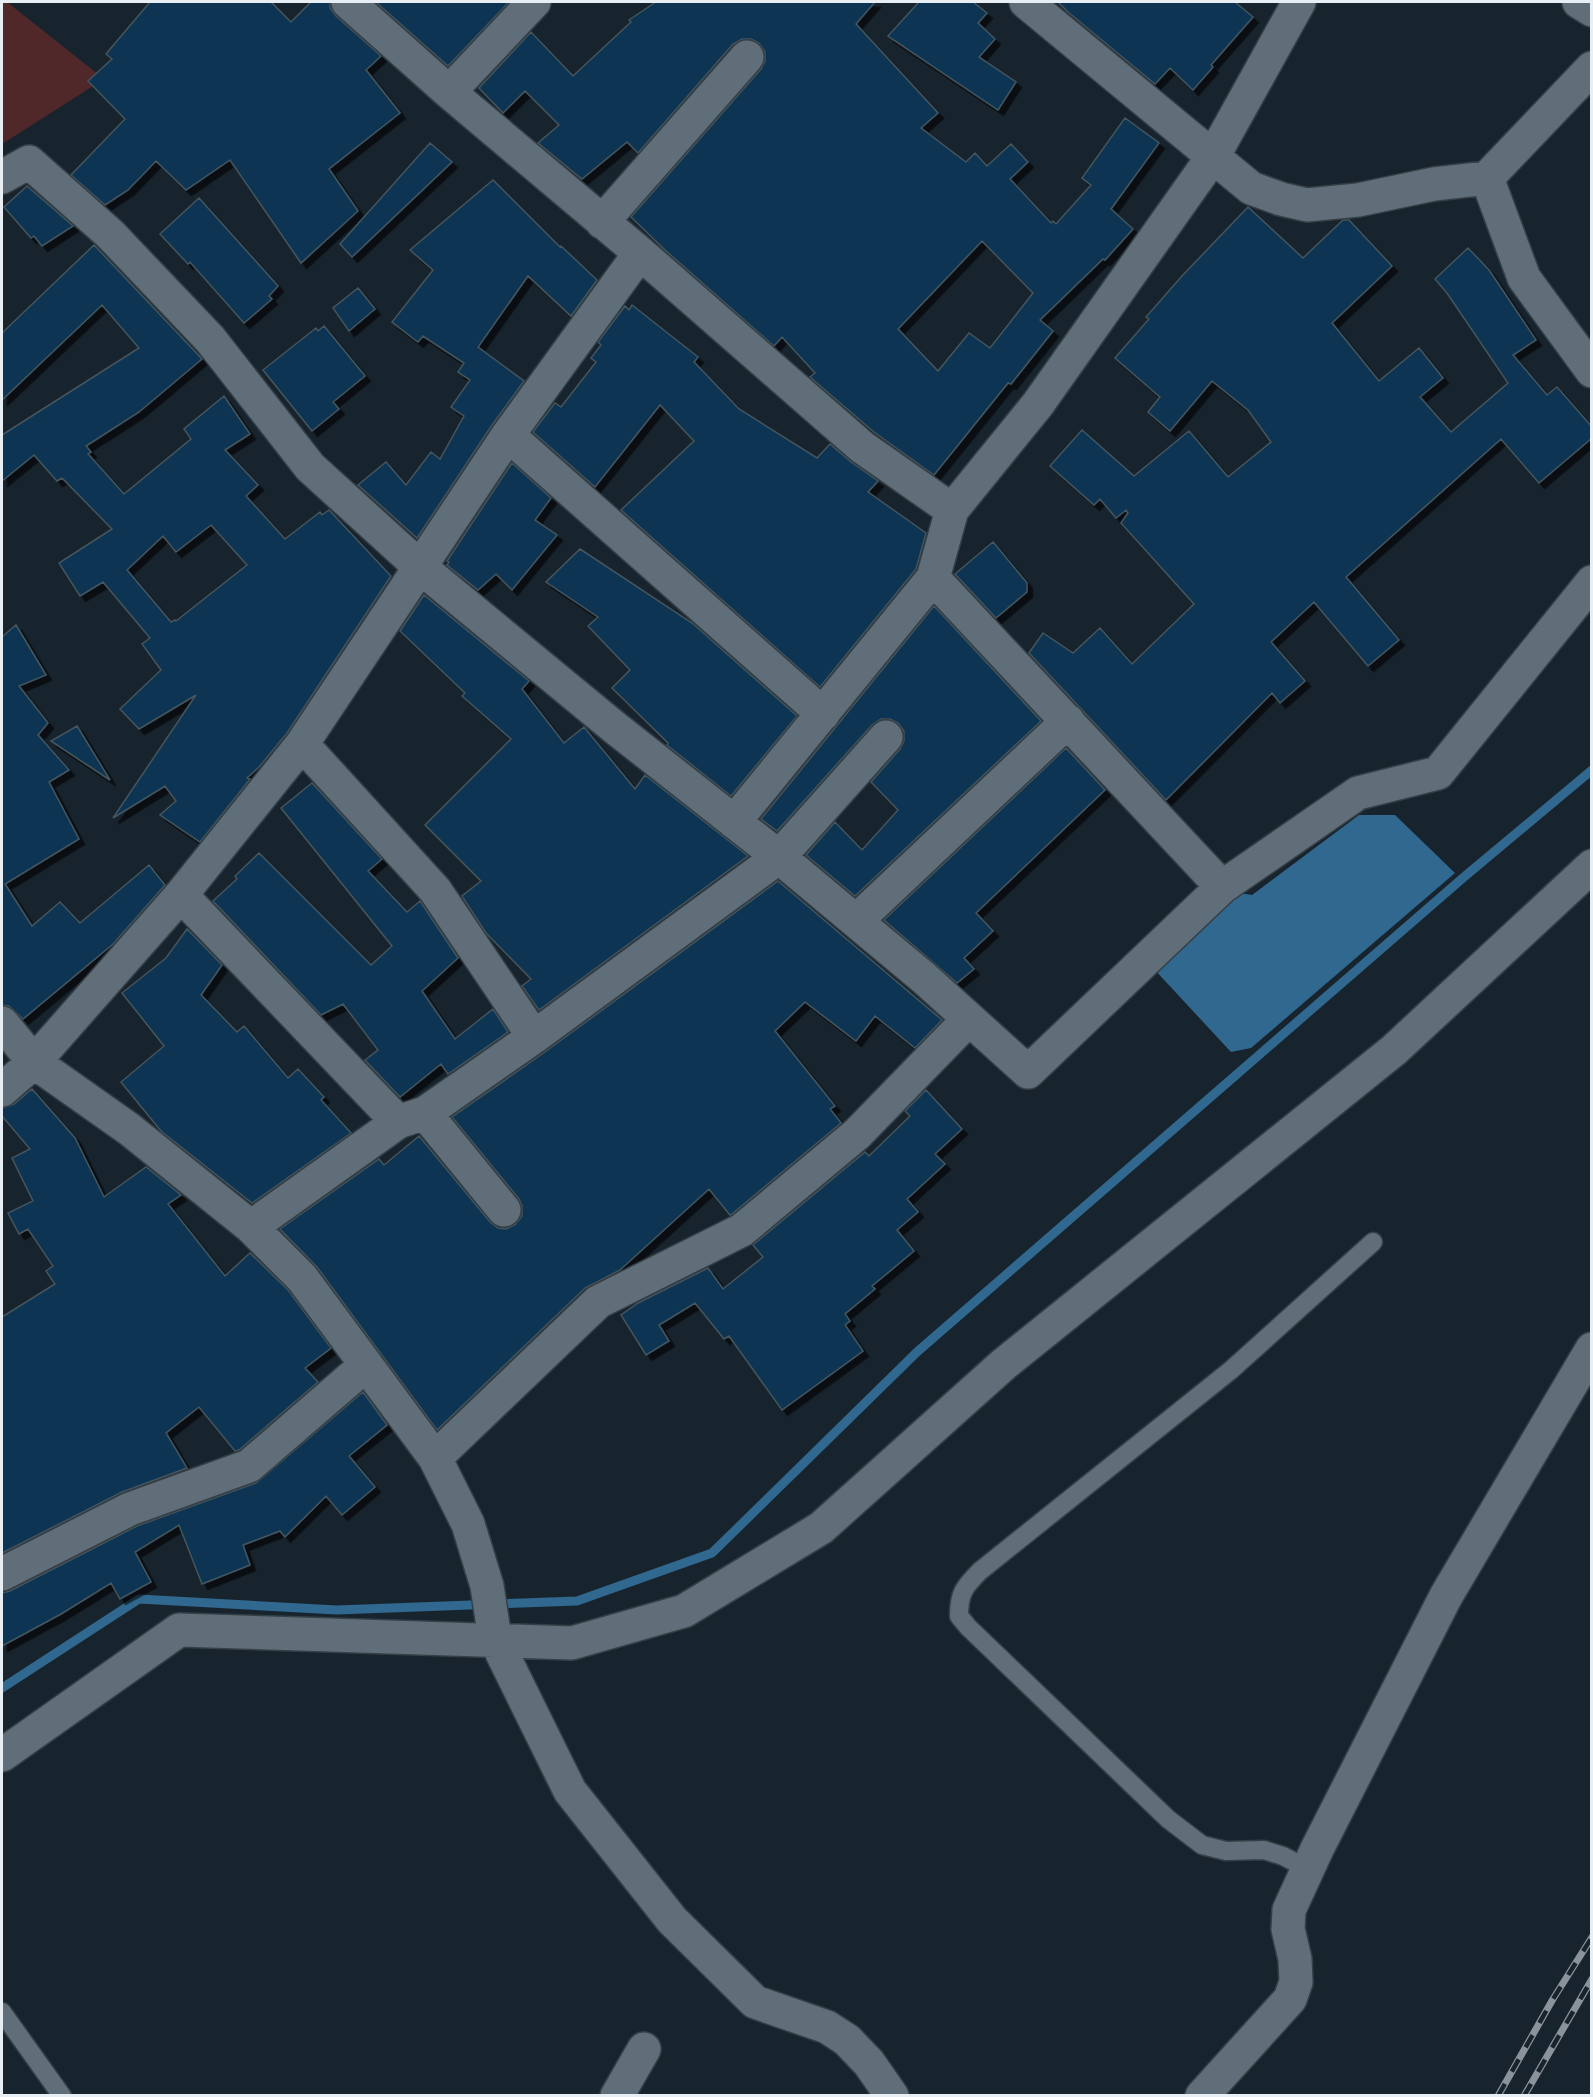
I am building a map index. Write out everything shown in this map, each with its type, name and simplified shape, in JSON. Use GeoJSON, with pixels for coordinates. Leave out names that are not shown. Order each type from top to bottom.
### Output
{"type":"FeatureCollection","features":[{"type":"Feature","properties":{"kind":"street"},"geometry":{"type":"LineString","coordinates":[[348,2],[449,92],[640,253],[862,447],[952,510]]}},
{"type":"Feature","properties":{"kind":"street"},"geometry":{"type":"LineString","coordinates":[[449,92],[534,2]]}},
{"type":"Feature","properties":{"kind":"street"},"geometry":{"type":"LineString","coordinates":[[1026,2],[1214,155],[1251,188],[1281,199],[1307,205],[1358,200],[1434,184],[1487,178],[1592,68]]}},
{"type":"Feature","properties":{"kind":"street"},"geometry":{"type":"LineString","coordinates":[[1579,2],[1592,10]]}},
{"type":"Feature","properties":{"kind":"street"},"geometry":{"type":"LineString","coordinates":[[734,822],[933,578],[952,510],[1038,404],[1214,155],[1292,4]]}},
{"type":"Feature","properties":{"kind":"street"},"geometry":{"type":"LineString","coordinates":[[602,222],[747,57]]}},
{"type":"Feature","properties":{"kind":"street"},"geometry":{"type":"LineString","coordinates":[[2,177],[29,162],[110,234],[210,339],[310,467],[420,567],[614,728],[779,857],[924,978],[1028,1072],[1222,887],[1358,793],[1438,773],[1592,582]]}},
{"type":"Feature","properties":{"kind":"street"},"geometry":{"type":"LineString","coordinates":[[1487,178],[1524,278],[1592,371]]}},
{"type":"Feature","properties":{"kind":"street"},"geometry":{"type":"LineString","coordinates":[[2,1090],[34,1062],[182,895],[302,744],[508,435],[640,253]]}},
{"type":"Feature","properties":{"kind":"street"},"geometry":{"type":"LineString","coordinates":[[508,435],[823,714]]}},
{"type":"Feature","properties":{"kind":"street"},"geometry":{"type":"LineString","coordinates":[[933,578],[1222,887]]}},
{"type":"Feature","properties":{"kind":"street"},"geometry":{"type":"LineString","coordinates":[[856,921],[1068,720]]}},
{"type":"Feature","properties":{"kind":"street"},"geometry":{"type":"LineString","coordinates":[[250,1227],[534,1037],[779,857],[886,736]]}},
{"type":"Feature","properties":{"kind":"street"},"geometry":{"type":"LineString","coordinates":[[302,744],[435,890],[534,1037]]}},
{"type":"Feature","properties":{"kind":"street"},"geometry":{"type":"LineString","coordinates":[[2,1755],[179,1630],[491,1612],[572,1643],[684,1611],[821,1528],[1004,1364],[1394,1050],[1592,866]]}},
{"type":"Feature","properties":{"kind":"street"},"geometry":{"type":"LineString","coordinates":[[182,895],[412,1117],[504,1210]]}},
{"type":"Feature","properties":{"kind":"street"},"geometry":{"type":"LineString","coordinates":[[435,1458],[598,1302],[742,1230],[857,1134],[968,1020]]}},
{"type":"Feature","properties":{"kind":"street"},"geometry":{"type":"LineString","coordinates":[[2,1023],[34,1062],[129,1129],[250,1227],[302,1278],[435,1458],[468,1524],[491,1612],[570,1791],[672,1920],[755,2002],[827,2027],[847,2040],[869,2063],[892,2096]]}},
{"type":"Feature","properties":{"kind":"street"},"geometry":{"type":"LineString","coordinates":[[1202,2096],[1290,1999],[1296,1982],[1295,1959],[1288,1929],[1289,1910],[1308,1869],[1446,1596],[1592,1349]]}},
{"type":"Feature","properties":{"kind":"street"},"geometry":{"type":"LineString","coordinates":[[2,1574],[130,1509],[249,1466],[366,1365]]}},
{"type":"Feature","properties":{"kind":"street"},"geometry":{"type":"LineString","coordinates":[[616,2096],[644,2049]]}},
{"type":"Feature","properties":{"kind":"lane"},"geometry":{"type":"LineString","coordinates":[[1308,1869],[1283,1856],[1264,1850],[1226,1851],[1202,1845],[1168,1819],[968,1627],[959,1616],[959,1598],[965,1586],[980,1571],[1231,1370],[1373,1242]]}},
{"type":"Feature","properties":{"kind":"lane"},"geometry":{"type":"LineString","coordinates":[[2,2012],[62,2096]]}},
{"type":"Feature","properties":{"kind":"shaded area"},"geometry":{"type":"Polygon","coordinates":[[[2,2],[7,2],[104,79],[2,144],[2,2]]]}},
{"type":"Feature","properties":{"kind":"water"},"geometry":{"type":"Polygon","coordinates":[[[1359,815],[1395,815],[1455,873],[1251,1048],[1231,1052],[1153,968],[1233,892],[1252,895],[1359,815]]]}},
{"type":"Feature","properties":{"kind":"building"},"geometry":{"type":"Polygon","coordinates":[[[150,2],[271,2],[291,22],[311,2],[330,2],[330,8],[336,16],[381,56],[366,70],[400,113],[329,169],[358,211],[301,263],[230,160],[186,190],[156,161],[128,190],[105,205],[71,175],[125,119],[88,81],[112,59],[106,54],[150,2]]]}},
{"type":"Feature","properties":{"kind":"building"},"geometry":{"type":"Polygon","coordinates":[[[376,2],[509,2],[448,66],[376,2]]]}},
{"type":"Feature","properties":{"kind":"building"},"geometry":{"type":"Polygon","coordinates":[[[656,2],[875,2],[856,24],[938,113],[921,128],[966,162],[975,153],[987,166],[1011,144],[1028,162],[1010,179],[1051,223],[1053,221],[1056,224],[1091,185],[1082,178],[1125,118],[1159,143],[1111,209],[1133,229],[1105,260],[1103,259],[1040,320],[1053,331],[934,475],[874,432],[810,377],[815,373],[782,337],[774,346],[631,217],[761,69],[765,61],[765,52],[759,43],[751,39],[742,39],[733,44],[638,153],[627,142],[582,179],[538,143],[559,125],[525,91],[503,113],[479,88],[531,32],[573,76],[631,22],[629,20],[656,2]],[[982,241],[898,329],[938,371],[969,333],[990,348],[1033,293],[982,241]]]}},
{"type":"Feature","properties":{"kind":"building"},"geometry":{"type":"Polygon","coordinates":[[[919,2],[973,2],[987,13],[978,23],[995,39],[979,57],[1016,82],[998,110],[888,36],[919,2]]]}},
{"type":"Feature","properties":{"kind":"building"},"geometry":{"type":"Polygon","coordinates":[[[1058,2],[1235,2],[1253,17],[1211,65],[1213,67],[1193,90],[1170,68],[1155,84],[1058,2]]]}},
{"type":"Feature","properties":{"kind":"building"},"geometry":{"type":"Polygon","coordinates":[[[430,143],[452,162],[352,257],[340,244],[430,143]]]}},
{"type":"Feature","properties":{"kind":"building"},"geometry":{"type":"Polygon","coordinates":[[[493,180],[560,247],[597,280],[571,316],[528,276],[478,347],[524,381],[417,538],[358,485],[386,462],[406,485],[431,452],[440,459],[464,416],[451,407],[470,380],[458,372],[464,363],[423,336],[418,342],[392,322],[433,270],[410,250],[493,180]]]}},
{"type":"Feature","properties":{"kind":"building"},"geometry":{"type":"Polygon","coordinates":[[[27,186],[73,226],[42,246],[34,236],[31,238],[4,207],[27,186]]]}},
{"type":"Feature","properties":{"kind":"building"},"geometry":{"type":"Polygon","coordinates":[[[199,198],[278,286],[269,296],[272,299],[244,323],[190,262],[188,264],[160,234],[199,198]]]}},
{"type":"Feature","properties":{"kind":"building"},"geometry":{"type":"Polygon","coordinates":[[[1248,207],[1303,258],[1343,220],[1349,220],[1392,266],[1332,323],[1379,381],[1419,348],[1443,378],[1420,397],[1451,432],[1508,383],[1435,279],[1468,248],[1489,270],[1536,340],[1513,355],[1547,395],[1557,387],[1592,427],[1592,438],[1539,483],[1501,439],[1346,577],[1399,640],[1368,666],[1314,602],[1271,642],[1305,681],[1280,703],[1272,693],[1166,800],[1029,653],[1043,633],[1073,653],[1100,628],[1132,664],[1194,604],[1121,523],[1128,513],[1126,510],[1116,518],[1100,499],[1094,505],[1050,466],[1082,430],[1134,476],[1189,431],[1228,477],[1271,442],[1248,410],[1212,381],[1170,431],[1148,412],[1160,397],[1115,358],[1149,319],[1146,317],[1182,276],[1248,207]]]}},
{"type":"Feature","properties":{"kind":"building"},"geometry":{"type":"Polygon","coordinates":[[[94,245],[202,359],[139,412],[86,446],[91,452],[88,454],[124,494],[191,439],[184,429],[224,396],[250,434],[225,450],[258,485],[246,496],[285,539],[320,512],[322,515],[329,510],[391,576],[287,733],[247,778],[250,779],[200,842],[160,815],[176,801],[165,786],[113,818],[196,695],[139,729],[120,709],[161,670],[142,644],[150,638],[103,582],[80,596],[59,563],[112,529],[62,478],[57,481],[34,455],[2,481],[2,435],[139,348],[102,305],[2,400],[2,333],[94,245]],[[211,525],[176,552],[163,536],[127,570],[171,622],[176,621],[247,565],[211,525]]]}},
{"type":"Feature","properties":{"kind":"building"},"geometry":{"type":"Polygon","coordinates":[[[358,288],[375,309],[349,331],[333,308],[358,288]]]}},
{"type":"Feature","properties":{"kind":"building"},"geometry":{"type":"Polygon","coordinates":[[[632,305],[698,357],[694,362],[739,409],[817,458],[830,444],[878,481],[868,492],[926,533],[916,569],[820,687],[621,510],[694,441],[660,405],[595,487],[533,432],[555,403],[561,407],[596,362],[591,358],[601,345],[598,342],[625,306],[629,310],[632,305]]]}},
{"type":"Feature","properties":{"kind":"building"},"geometry":{"type":"Polygon","coordinates":[[[324,326],[365,376],[333,402],[339,409],[312,431],[263,370],[316,328],[318,331],[324,326]]]}},
{"type":"Feature","properties":{"kind":"building"},"geometry":{"type":"Polygon","coordinates":[[[512,463],[551,498],[535,520],[557,535],[512,590],[496,574],[478,590],[447,565],[449,562],[447,561],[512,463]]]}},
{"type":"Feature","properties":{"kind":"building"},"geometry":{"type":"Polygon","coordinates":[[[993,542],[1027,583],[1027,592],[996,618],[955,574],[993,542]]]}},
{"type":"Feature","properties":{"kind":"building"},"geometry":{"type":"Polygon","coordinates":[[[580,549],[692,623],[797,716],[731,796],[667,745],[668,743],[612,688],[630,670],[588,626],[598,617],[546,582],[580,549]]]}},
{"type":"Feature","properties":{"kind":"building"},"geometry":{"type":"Polygon","coordinates":[[[424,595],[529,681],[522,689],[564,743],[584,727],[635,789],[645,775],[748,856],[539,1010],[522,986],[531,979],[486,933],[462,896],[481,881],[425,825],[511,739],[462,696],[465,693],[400,631],[424,595]]]}},
{"type":"Feature","properties":{"kind":"building"},"geometry":{"type":"Polygon","coordinates":[[[934,606],[1041,721],[855,896],[806,855],[835,822],[862,850],[898,810],[871,782],[900,749],[904,741],[904,731],[898,723],[890,719],[881,719],[872,725],[777,831],[761,819],[934,606]]]}},
{"type":"Feature","properties":{"kind":"building"},"geometry":{"type":"Polygon","coordinates":[[[16,625],[46,675],[19,686],[48,723],[38,735],[69,770],[49,782],[79,839],[5,884],[32,926],[60,902],[80,923],[149,865],[165,885],[113,944],[23,1019],[9,1006],[2,1005],[2,637],[16,625]]]}},
{"type":"Feature","properties":{"kind":"building"},"geometry":{"type":"Polygon","coordinates":[[[77,726],[110,780],[51,741],[77,726]]]}},
{"type":"Feature","properties":{"kind":"building"},"geometry":{"type":"Polygon","coordinates":[[[1066,748],[1105,790],[976,913],[993,931],[964,958],[974,969],[957,983],[884,920],[1066,748]]]}},
{"type":"Feature","properties":{"kind":"building"},"geometry":{"type":"Polygon","coordinates":[[[312,783],[382,859],[368,871],[407,912],[420,901],[458,958],[422,991],[455,1039],[493,1009],[508,1032],[448,1074],[441,1064],[400,1097],[365,1060],[378,1050],[343,1004],[321,1015],[213,901],[237,879],[235,876],[259,853],[371,965],[392,946],[281,808],[312,783]]]}},
{"type":"Feature","properties":{"kind":"building"},"geometry":{"type":"Polygon","coordinates":[[[778,881],[942,1020],[915,1048],[875,1016],[856,1041],[805,1002],[775,1031],[835,1106],[830,1109],[841,1123],[730,1215],[709,1189],[620,1270],[585,1288],[437,1430],[317,1267],[280,1229],[379,1159],[384,1165],[419,1136],[490,1222],[498,1228],[506,1229],[515,1225],[522,1216],[519,1199],[452,1117],[545,1052],[778,881]]]}},
{"type":"Feature","properties":{"kind":"building"},"geometry":{"type":"Polygon","coordinates":[[[187,929],[222,965],[201,995],[237,1032],[244,1026],[288,1078],[298,1069],[324,1097],[321,1100],[351,1133],[252,1203],[161,1131],[121,1082],[164,1046],[122,993],[166,958],[187,929]]]}},
{"type":"Feature","properties":{"kind":"building"},"geometry":{"type":"Polygon","coordinates":[[[32,1089],[75,1138],[104,1197],[146,1167],[181,1195],[168,1204],[225,1276],[250,1253],[288,1290],[331,1348],[305,1368],[318,1382],[239,1450],[235,1451],[199,1407],[166,1433],[187,1468],[122,1492],[2,1553],[2,1317],[55,1284],[46,1271],[53,1266],[28,1229],[19,1234],[8,1213],[33,1201],[12,1158],[30,1149],[2,1116],[2,1108],[14,1104],[32,1089]]]}},
{"type":"Feature","properties":{"kind":"building"},"geometry":{"type":"Polygon","coordinates":[[[926,1090],[962,1129],[935,1154],[945,1164],[907,1199],[918,1212],[897,1230],[914,1251],[872,1286],[875,1289],[845,1314],[850,1321],[845,1325],[863,1351],[782,1410],[729,1336],[724,1339],[695,1303],[659,1325],[669,1341],[646,1355],[621,1315],[638,1303],[708,1268],[723,1289],[763,1257],[753,1245],[865,1152],[869,1156],[910,1116],[905,1111],[926,1090]]]}},
{"type":"Feature","properties":{"kind":"building"},"geometry":{"type":"Polygon","coordinates":[[[363,1392],[387,1425],[349,1456],[375,1487],[342,1515],[326,1496],[285,1537],[280,1531],[243,1545],[250,1565],[202,1584],[179,1525],[135,1552],[151,1582],[120,1599],[111,1583],[61,1614],[2,1646],[2,1593],[137,1526],[256,1483],[363,1392]]]}},
{"type":"Feature","properties":{"kind":"waterway"},"geometry":{"type":"LineString","coordinates":[[2,1688],[139,1599],[337,1610],[577,1601],[712,1553],[917,1352],[1464,877],[1592,770]]}},
{"type":"Feature","properties":{"kind":"railway"},"geometry":{"type":"LineString","coordinates":[[1498,2096],[1553,1999],[1592,1937]]}},
{"type":"Feature","properties":{"kind":"railway"},"geometry":{"type":"LineString","coordinates":[[1524,2096],[1592,1979]]}}]}
